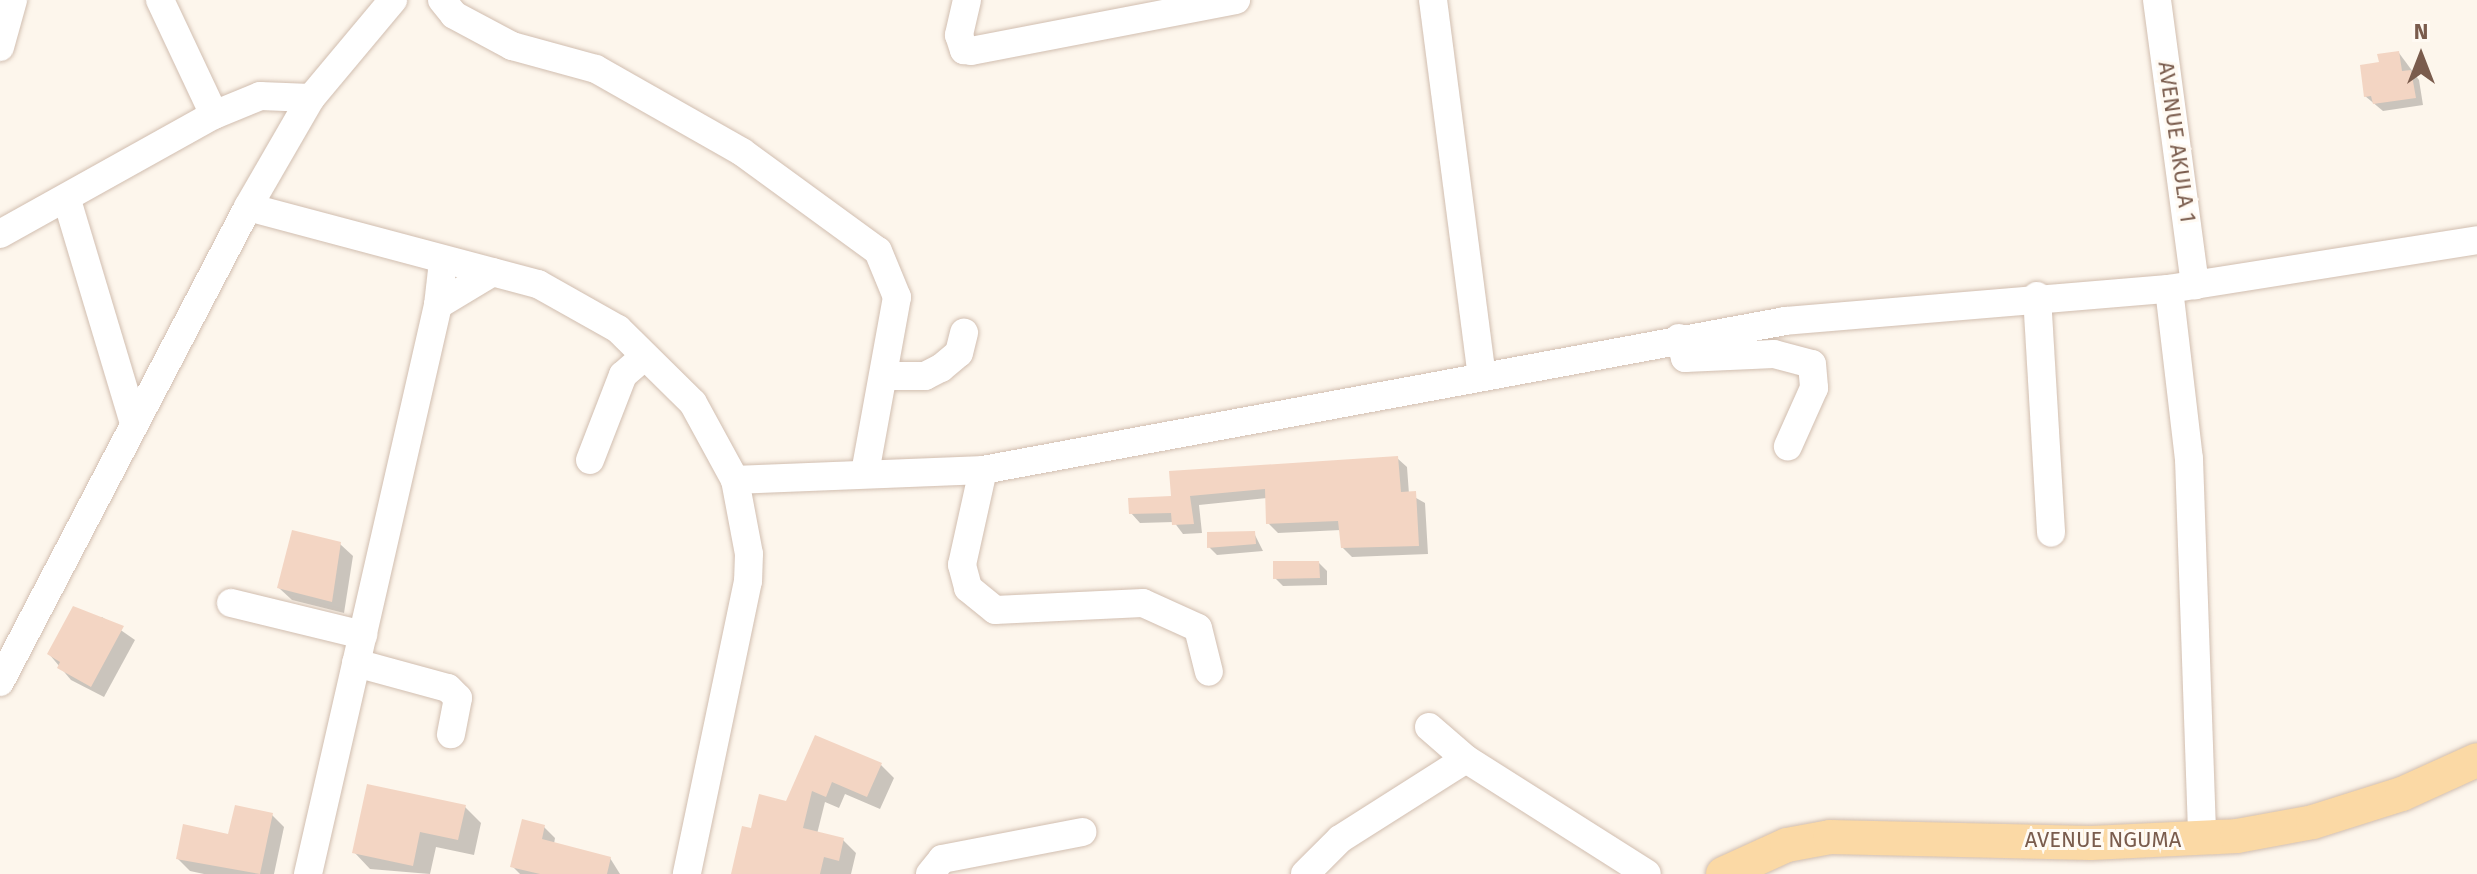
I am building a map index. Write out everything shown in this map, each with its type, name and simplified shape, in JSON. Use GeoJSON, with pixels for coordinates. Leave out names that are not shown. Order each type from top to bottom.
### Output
{"type":"FeatureCollection","features":[{"type":"Feature","properties":{"kind":"main road","name":"AVENUE NGUMA"},"geometry":{"type":"LineString","coordinates":[[1723,874],[1787,845],[1830,837],[2091,843],[2202,840],[2313,822],[2402,794],[2477,760]]}},
{"type":"Feature","properties":{"kind":"street"},"geometry":{"type":"LineString","coordinates":[[160,0],[214,115]]}},
{"type":"Feature","properties":{"kind":"street"},"geometry":{"type":"LineString","coordinates":[[0,682],[97,501],[133,420],[248,207],[311,98],[393,0]]}},
{"type":"Feature","properties":{"kind":"street"},"geometry":{"type":"LineString","coordinates":[[442,0],[454,15],[512,46],[610,77],[742,152],[864,237],[890,273],[897,297],[886,376],[865,473]]}},
{"type":"Feature","properties":{"kind":"street"},"geometry":{"type":"LineString","coordinates":[[967,0],[959,35],[964,50],[971,51],[1226,1]]}},
{"type":"Feature","properties":{"kind":"street"},"geometry":{"type":"LineString","coordinates":[[1433,0],[1482,377]]}},
{"type":"Feature","properties":{"kind":"street","name":"AVENUE AKULA 1"},"geometry":{"type":"LineString","coordinates":[[2157,0],[2182,287],[2202,840]]}},
{"type":"Feature","properties":{"kind":"street"},"geometry":{"type":"LineString","coordinates":[[0,47],[14,3]]}},
{"type":"Feature","properties":{"kind":"street"},"geometry":{"type":"LineString","coordinates":[[0,234],[67,200],[115,167],[214,115],[260,96],[311,98]]}},
{"type":"Feature","properties":{"kind":"street"},"geometry":{"type":"LineString","coordinates":[[67,200],[133,420]]}},
{"type":"Feature","properties":{"kind":"street"},"geometry":{"type":"LineString","coordinates":[[248,207],[493,272],[574,300],[618,329],[693,403],[735,480],[749,554],[748,581],[687,874]]}},
{"type":"Feature","properties":{"kind":"street"},"geometry":{"type":"LineString","coordinates":[[735,480],[983,470],[1679,338],[1785,321],[2037,296],[2182,287],[2477,240]]}},
{"type":"Feature","properties":{"kind":"street"},"geometry":{"type":"LineString","coordinates":[[308,874],[438,305],[443,261]]}},
{"type":"Feature","properties":{"kind":"street"},"geometry":{"type":"LineString","coordinates":[[438,305],[493,272]]}},
{"type":"Feature","properties":{"kind":"street"},"geometry":{"type":"LineString","coordinates":[[2037,296],[2051,533]]}},
{"type":"Feature","properties":{"kind":"street"},"geometry":{"type":"LineString","coordinates":[[886,376],[925,376],[941,368],[959,353],[964,333]]}},
{"type":"Feature","properties":{"kind":"street"},"geometry":{"type":"LineString","coordinates":[[1679,338],[1685,358],[1774,354],[1812,364],[1814,388],[1788,446]]}},
{"type":"Feature","properties":{"kind":"street"},"geometry":{"type":"LineString","coordinates":[[590,460],[623,375],[644,357]]}},
{"type":"Feature","properties":{"kind":"street"},"geometry":{"type":"LineString","coordinates":[[983,470],[962,565],[968,588],[995,610],[1143,603],[1198,628],[1209,672]]}},
{"type":"Feature","properties":{"kind":"street"},"geometry":{"type":"LineString","coordinates":[[231,603],[363,635]]}},
{"type":"Feature","properties":{"kind":"street"},"geometry":{"type":"LineString","coordinates":[[356,663],[448,688],[458,698],[451,734]]}},
{"type":"Feature","properties":{"kind":"street"},"geometry":{"type":"LineString","coordinates":[[1429,727],[1466,759],[1647,874]]}},
{"type":"Feature","properties":{"kind":"street"},"geometry":{"type":"LineString","coordinates":[[1305,874],[1340,839],[1466,759]]}},
{"type":"Feature","properties":{"kind":"street"},"geometry":{"type":"LineString","coordinates":[[930,874],[942,859],[1082,832]]}},
{"type":"Feature","properties":{"kind":"building"},"geometry":{"type":"Polygon","coordinates":[[[2399,51],[2402,71],[2411,70],[2416,98],[2373,104],[2371,96],[2364,97],[2360,65],[2379,62],[2377,54],[2399,51]]]}},
{"type":"Feature","properties":{"kind":"building"},"geometry":{"type":"Polygon","coordinates":[[[1398,456],[1401,492],[1416,491],[1419,546],[1341,548],[1338,521],[1266,524],[1265,489],[1190,496],[1194,524],[1172,525],[1171,513],[1129,514],[1128,498],[1171,496],[1169,471],[1398,456]]]}},
{"type":"Feature","properties":{"kind":"building"},"geometry":{"type":"Polygon","coordinates":[[[292,530],[341,542],[332,602],[277,588],[292,530]]]}},
{"type":"Feature","properties":{"kind":"building"},"geometry":{"type":"Polygon","coordinates":[[[1255,531],[1256,544],[1207,548],[1207,532],[1255,531]]]}},
{"type":"Feature","properties":{"kind":"building"},"geometry":{"type":"Polygon","coordinates":[[[1273,561],[1319,561],[1320,578],[1273,579],[1273,561]]]}},
{"type":"Feature","properties":{"kind":"building"},"geometry":{"type":"Polygon","coordinates":[[[73,606],[124,626],[91,687],[57,668],[60,662],[47,654],[73,606]]]}},
{"type":"Feature","properties":{"kind":"building"},"geometry":{"type":"Polygon","coordinates":[[[815,735],[882,763],[867,797],[832,782],[826,797],[812,791],[803,828],[844,838],[839,861],[824,857],[820,874],[731,874],[742,826],[751,828],[759,794],[786,801],[815,735]]]}},
{"type":"Feature","properties":{"kind":"building"},"geometry":{"type":"Polygon","coordinates":[[[367,784],[466,805],[458,840],[420,832],[413,866],[352,853],[367,784]]]}},
{"type":"Feature","properties":{"kind":"building"},"geometry":{"type":"Polygon","coordinates":[[[235,805],[273,813],[260,874],[176,859],[183,824],[228,834],[235,805]]]}},
{"type":"Feature","properties":{"kind":"building"},"geometry":{"type":"Polygon","coordinates":[[[522,819],[545,825],[542,839],[611,857],[607,874],[540,874],[510,867],[522,819]]]}}]}
